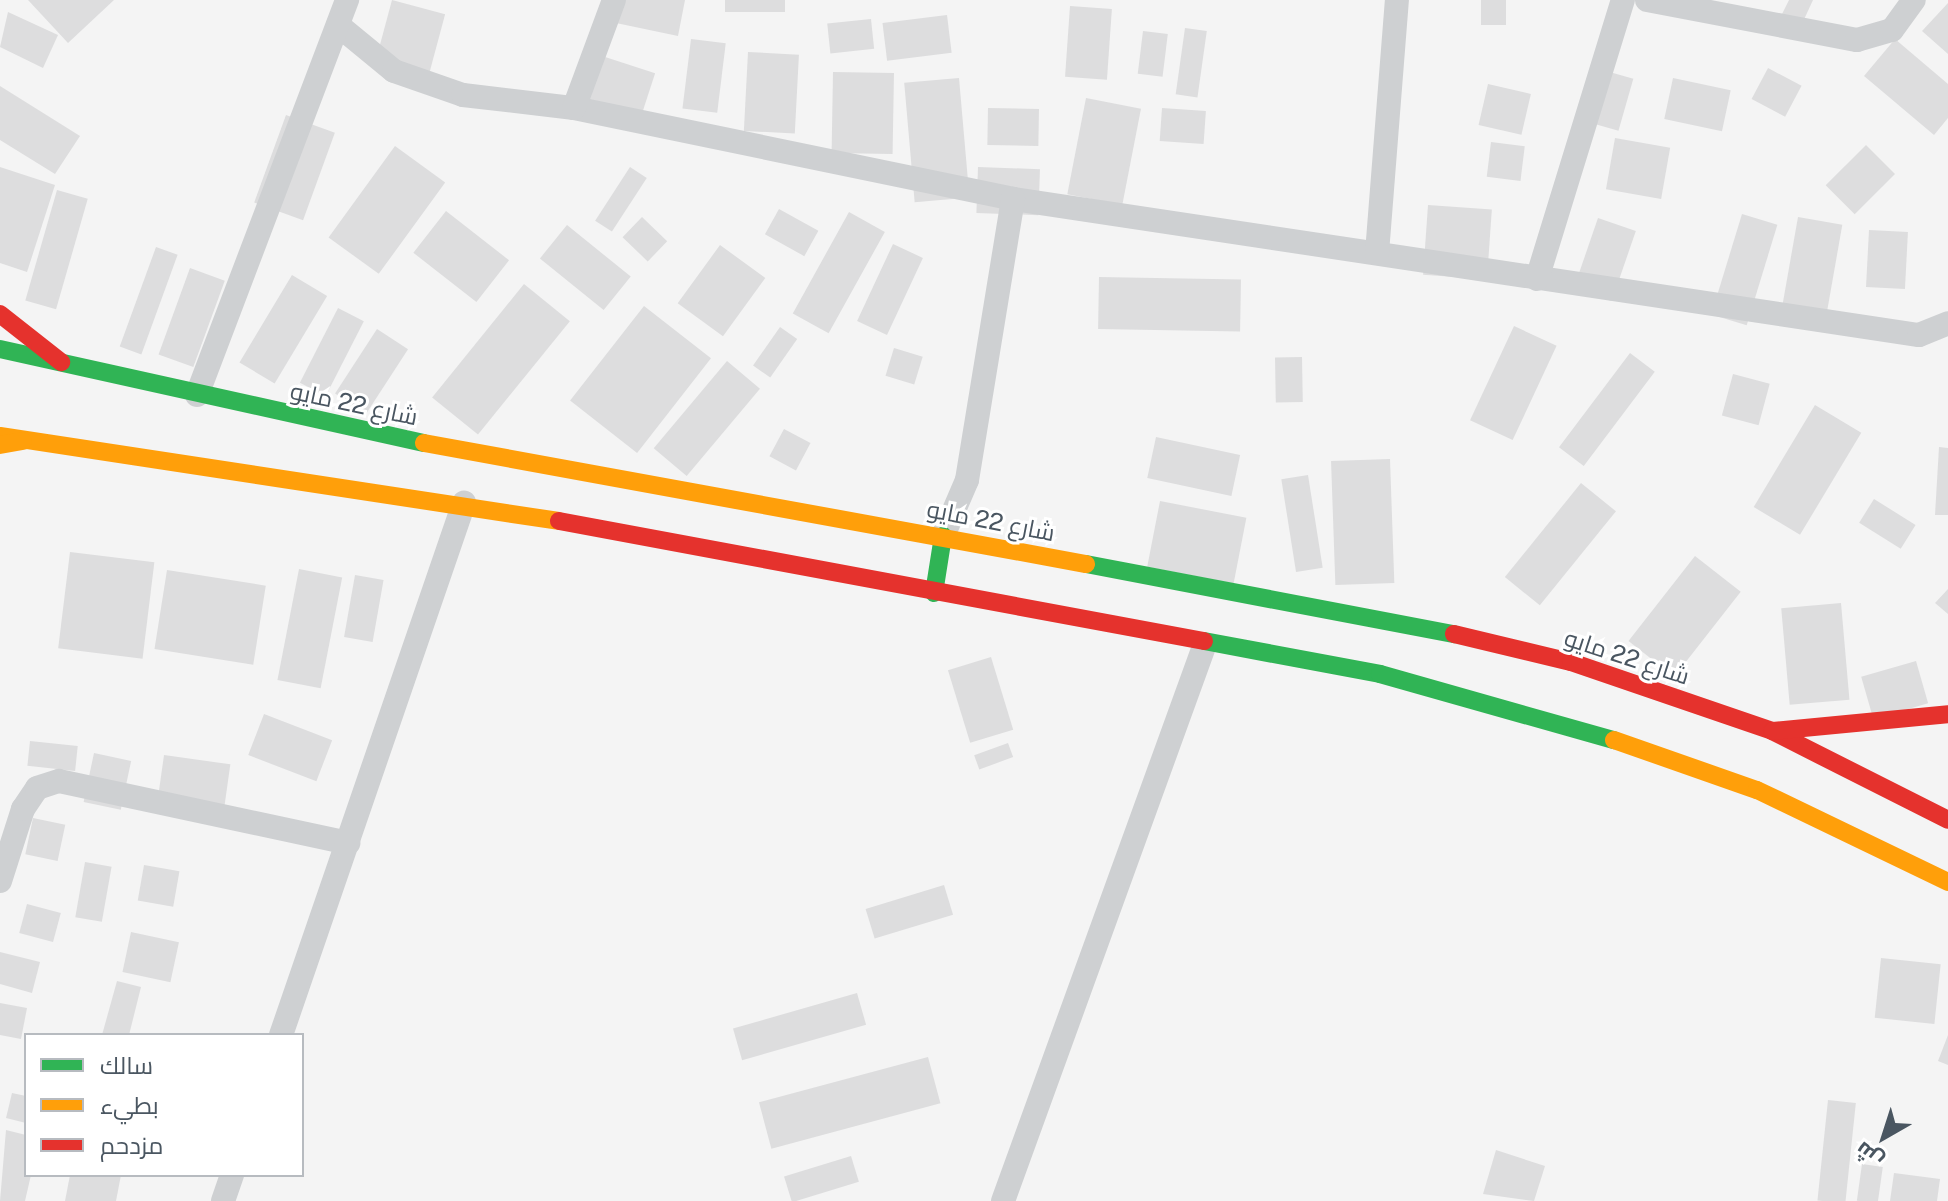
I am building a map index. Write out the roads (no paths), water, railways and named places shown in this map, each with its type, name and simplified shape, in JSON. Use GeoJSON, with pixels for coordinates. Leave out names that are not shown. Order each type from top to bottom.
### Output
{"type":"FeatureCollection","features":[{"type":"Feature","properties":{"kind":"main road"},"geometry":{"type":"LineString","coordinates":[[0,314],[61,362]]}},
{"type":"Feature","properties":{"kind":"main road","name":"شارع 22 مايو"},"geometry":{"type":"LineString","coordinates":[[0,349],[475,454],[943,536],[1394,620],[1571,662],[1772,731],[1948,820]]}},
{"type":"Feature","properties":{"kind":"main road"},"geometry":{"type":"LineString","coordinates":[[0,436],[464,503],[1205,644],[1380,674],[1557,720],[1757,790],[1945,874]]}},
{"type":"Feature","properties":{"kind":"main road"},"geometry":{"type":"LineString","coordinates":[[0,445],[23,441]]}},
{"type":"Feature","properties":{"kind":"main road"},"geometry":{"type":"LineString","coordinates":[[464,503],[475,454]]}},
{"type":"Feature","properties":{"kind":"main road"},"geometry":{"type":"LineString","coordinates":[[934,593],[943,536]]}},
{"type":"Feature","properties":{"kind":"main road"},"geometry":{"type":"LineString","coordinates":[[1772,731],[1948,714]]}},
{"type":"Feature","properties":{"kind":"street"},"geometry":{"type":"LineString","coordinates":[[197,395],[347,0]]}},
{"type":"Feature","properties":{"kind":"street"},"geometry":{"type":"LineString","coordinates":[[574,108],[614,0]]}},
{"type":"Feature","properties":{"kind":"street"},"geometry":{"type":"LineString","coordinates":[[1377,253],[1397,0]]}},
{"type":"Feature","properties":{"kind":"street"},"geometry":{"type":"LineString","coordinates":[[1537,279],[1623,0]]}},
{"type":"Feature","properties":{"kind":"street"},"geometry":{"type":"LineString","coordinates":[[1647,0],[1857,40],[1892,30],[1914,0]]}},
{"type":"Feature","properties":{"kind":"street"},"geometry":{"type":"LineString","coordinates":[[338,25],[394,71],[463,95],[574,108],[1013,199],[1919,335],[1948,323]]}},
{"type":"Feature","properties":{"kind":"street"},"geometry":{"type":"LineString","coordinates":[[943,536],[967,480],[1013,199]]}},
{"type":"Feature","properties":{"kind":"street"},"geometry":{"type":"LineString","coordinates":[[282,1033],[464,503]]}},
{"type":"Feature","properties":{"kind":"street"},"geometry":{"type":"LineString","coordinates":[[1003,1201],[1205,644]]}},
{"type":"Feature","properties":{"kind":"street"},"geometry":{"type":"LineString","coordinates":[[0,881],[23,809],[37,788],[59,781],[348,843]]}},
{"type":"Feature","properties":{"kind":"street"},"geometry":{"type":"LineString","coordinates":[[223,1201],[231,1177]]}}]}
